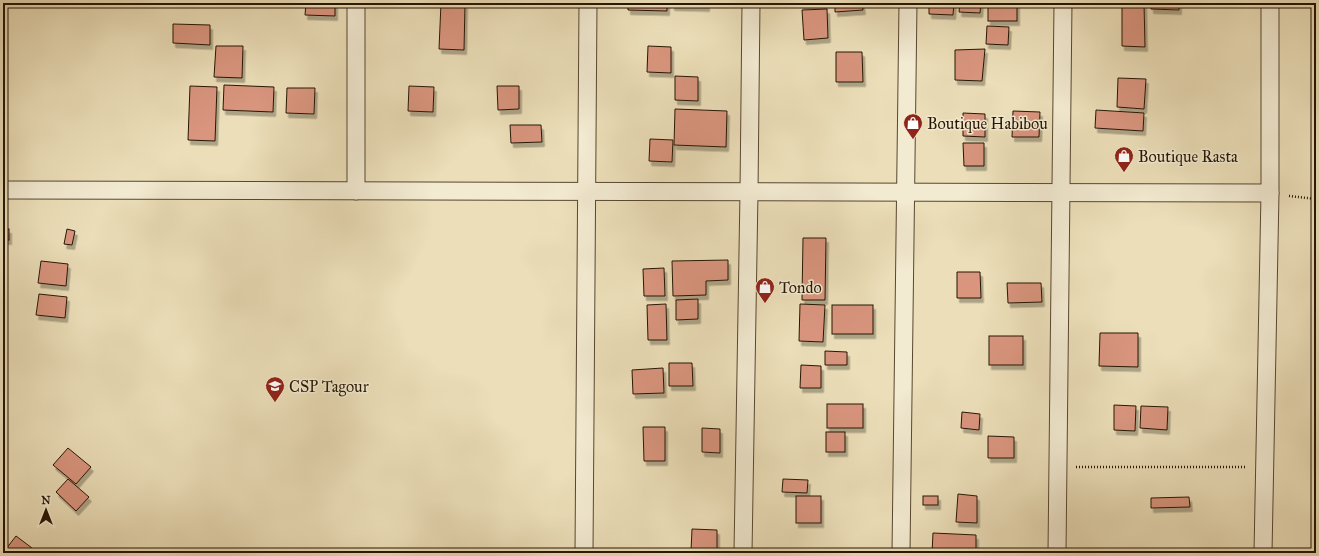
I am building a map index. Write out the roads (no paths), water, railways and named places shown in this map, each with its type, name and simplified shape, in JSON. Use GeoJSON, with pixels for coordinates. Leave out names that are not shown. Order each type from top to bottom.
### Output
{"type":"FeatureCollection","features":[{"type":"Feature","properties":{"kind":"street"},"geometry":{"type":"LineString","coordinates":[[356,3],[356,191]]}},
{"type":"Feature","properties":{"kind":"street"},"geometry":{"type":"LineString","coordinates":[[584,553],[588,3]]}},
{"type":"Feature","properties":{"kind":"street"},"geometry":{"type":"LineString","coordinates":[[742,553],[750,192],[751,3]]}},
{"type":"Feature","properties":{"kind":"street"},"geometry":{"type":"LineString","coordinates":[[901,553],[908,3]]}},
{"type":"Feature","properties":{"kind":"street"},"geometry":{"type":"LineString","coordinates":[[1057,553],[1063,3]]}},
{"type":"Feature","properties":{"kind":"street"},"geometry":{"type":"LineString","coordinates":[[1263,553],[1270,194],[1270,3]]}},
{"type":"Feature","properties":{"kind":"street"},"geometry":{"type":"LineString","coordinates":[[3,190],[1270,194]]}},
{"type":"Feature","properties":{"kind":"place","name":"Boutique Habibou"},"geometry":{"type":"Point","coordinates":[913,140]}},
{"type":"Feature","properties":{"kind":"place","name":"Boutique Rasta"},"geometry":{"type":"Point","coordinates":[1124,173]}},
{"type":"Feature","properties":{"kind":"place","name":"Tondo"},"geometry":{"type":"Point","coordinates":[765,304]}},
{"type":"Feature","properties":{"kind":"place","name":"CSP Tagour"},"geometry":{"type":"Point","coordinates":[275,403]}}]}
